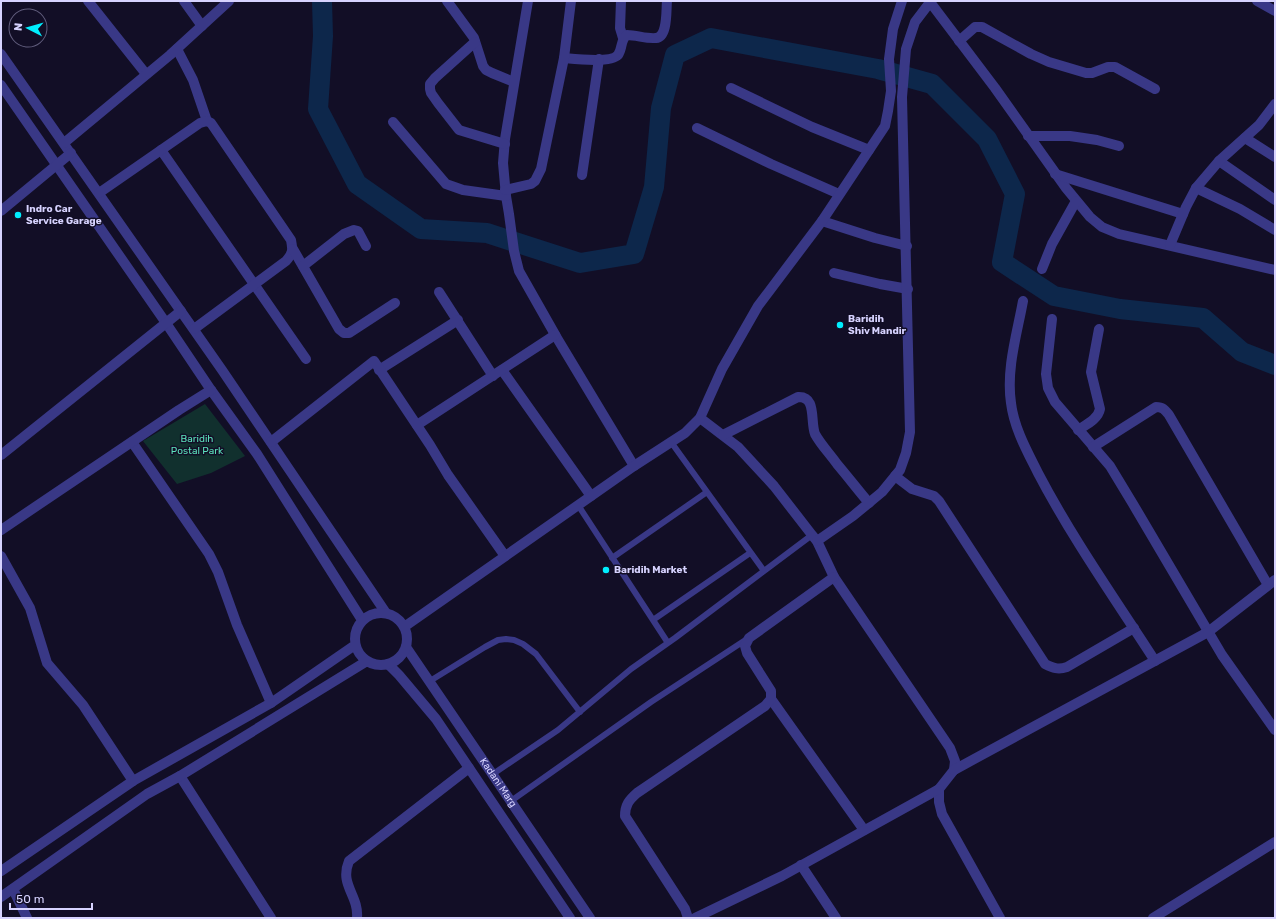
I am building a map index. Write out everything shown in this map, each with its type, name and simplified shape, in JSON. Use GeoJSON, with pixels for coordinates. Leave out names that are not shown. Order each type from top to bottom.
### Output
{"type":"FeatureCollection","features":[{"type":"Feature","properties":{"kind":"street"},"geometry":{"type":"LineString","coordinates":[[88,1],[146,74]]}},
{"type":"Feature","properties":{"kind":"street"},"geometry":{"type":"LineString","coordinates":[[184,1],[202,26]]}},
{"type":"Feature","properties":{"kind":"street"},"geometry":{"type":"LineString","coordinates":[[64,143],[176,49],[229,1]]}},
{"type":"Feature","properties":{"kind":"street"},"geometry":{"type":"LineString","coordinates":[[447,1],[469,30],[475,42],[482,66],[486,70],[514,82]]}},
{"type":"Feature","properties":{"kind":"street"},"geometry":{"type":"LineString","coordinates":[[528,1],[514,82],[503,163],[505,193],[514,251],[519,271],[634,466]]}},
{"type":"Feature","properties":{"kind":"street"},"geometry":{"type":"LineString","coordinates":[[393,122],[446,184],[463,190],[505,193],[531,184],[538,177],[543,162],[564,58],[571,1]]}},
{"type":"Feature","properties":{"kind":"street"},"geometry":{"type":"LineString","coordinates":[[564,58],[599,60],[613,58],[618,55],[623,38],[620,28],[621,1]]}},
{"type":"Feature","properties":{"kind":"street"},"geometry":{"type":"LineString","coordinates":[[623,38],[627,35],[657,38],[662,35],[667,1]]}},
{"type":"Feature","properties":{"kind":"street"},"geometry":{"type":"LineString","coordinates":[[404,627],[634,466],[685,433],[700,418],[722,369],[758,306],[822,221],[885,126],[890,91],[889,59],[893,29],[902,1]]}},
{"type":"Feature","properties":{"kind":"street"},"geometry":{"type":"LineString","coordinates":[[1257,1],[1275,11]]}},
{"type":"Feature","properties":{"kind":"street"},"geometry":{"type":"LineString","coordinates":[[814,538],[853,516],[882,492],[900,470],[906,453],[910,432],[907,246],[902,97],[906,50],[915,22],[930,2],[995,88],[1055,174],[1090,217],[1102,227],[1119,234],[1275,270]]}},
{"type":"Feature","properties":{"kind":"street"},"geometry":{"type":"LineString","coordinates":[[959,41],[974,27],[982,27],[1031,54],[1049,62],[1086,73],[1092,73],[1108,66],[1116,67],[1155,89]]}},
{"type":"Feature","properties":{"kind":"street"},"geometry":{"type":"LineString","coordinates":[[475,42],[435,78],[430,84],[430,89],[438,103],[459,130],[505,144]]}},
{"type":"Feature","properties":{"kind":"street"},"geometry":{"type":"LineString","coordinates":[[176,49],[193,80],[207,122]]}},
{"type":"Feature","properties":{"kind":"street"},"geometry":{"type":"LineString","coordinates":[[1,54],[194,329],[386,613]]}},
{"type":"Feature","properties":{"kind":"street"},"geometry":{"type":"LineString","coordinates":[[582,175],[599,60]]}},
{"type":"Feature","properties":{"kind":"street"},"geometry":{"type":"LineString","coordinates":[[1,85],[211,390],[257,454],[362,620]]}},
{"type":"Feature","properties":{"kind":"street"},"geometry":{"type":"LineString","coordinates":[[731,88],[812,127],[869,150]]}},
{"type":"Feature","properties":{"kind":"street"},"geometry":{"type":"LineString","coordinates":[[1170,246],[1183,214],[1196,188],[1219,161],[1259,125],[1275,104]]}},
{"type":"Feature","properties":{"kind":"street"},"geometry":{"type":"LineString","coordinates":[[99,193],[200,123],[211,122],[291,240],[293,249],[339,329],[344,333],[349,333],[396,303]]}},
{"type":"Feature","properties":{"kind":"street"},"geometry":{"type":"LineString","coordinates":[[697,128],[771,164],[839,194]]}},
{"type":"Feature","properties":{"kind":"street"},"geometry":{"type":"LineString","coordinates":[[1028,136],[1070,136],[1097,140],[1119,146]]}},
{"type":"Feature","properties":{"kind":"street"},"geometry":{"type":"LineString","coordinates":[[1245,138],[1275,156]]}},
{"type":"Feature","properties":{"kind":"street"},"geometry":{"type":"LineString","coordinates":[[162,150],[306,359]]}},
{"type":"Feature","properties":{"kind":"street"},"geometry":{"type":"LineString","coordinates":[[1,211],[71,153]]}},
{"type":"Feature","properties":{"kind":"street"},"geometry":{"type":"LineString","coordinates":[[1219,161],[1275,200]]}},
{"type":"Feature","properties":{"kind":"street"},"geometry":{"type":"LineString","coordinates":[[1055,174],[1183,214]]}},
{"type":"Feature","properties":{"kind":"street"},"geometry":{"type":"LineString","coordinates":[[1196,188],[1240,209],[1275,230]]}},
{"type":"Feature","properties":{"kind":"street"},"geometry":{"type":"LineString","coordinates":[[1042,269],[1052,244],[1076,201]]}},
{"type":"Feature","properties":{"kind":"street"},"geometry":{"type":"LineString","coordinates":[[822,221],[875,238],[907,246]]}},
{"type":"Feature","properties":{"kind":"street"},"geometry":{"type":"LineString","coordinates":[[303,266],[349,231],[354,230],[358,232],[366,246]]}},
{"type":"Feature","properties":{"kind":"street"},"geometry":{"type":"LineString","coordinates":[[194,329],[286,261],[292,254],[293,249]]}},
{"type":"Feature","properties":{"kind":"street"},"geometry":{"type":"LineString","coordinates":[[834,273],[908,289]]}},
{"type":"Feature","properties":{"kind":"street"},"geometry":{"type":"LineString","coordinates":[[439,292],[493,376]]}},
{"type":"Feature","properties":{"kind":"street"},"geometry":{"type":"LineString","coordinates":[[1023,301],[1012,363],[1010,384],[1013,417],[1024,445],[1056,508],[1155,660]]}},
{"type":"Feature","properties":{"kind":"street"},"geometry":{"type":"LineString","coordinates":[[1,454],[181,311]]}},
{"type":"Feature","properties":{"kind":"street"},"geometry":{"type":"LineString","coordinates":[[1052,319],[1046,374],[1048,388],[1055,402],[1110,466],[1222,655],[1275,730]]}},
{"type":"Feature","properties":{"kind":"street"},"geometry":{"type":"LineString","coordinates":[[380,370],[458,320]]}},
{"type":"Feature","properties":{"kind":"street"},"geometry":{"type":"LineString","coordinates":[[1078,430],[1099,414],[1099,400],[1090,372],[1099,329]]}},
{"type":"Feature","properties":{"kind":"street"},"geometry":{"type":"LineString","coordinates":[[417,425],[555,334]]}},
{"type":"Feature","properties":{"kind":"street"},"geometry":{"type":"LineString","coordinates":[[271,442],[374,361],[417,425],[448,475],[505,556]]}},
{"type":"Feature","properties":{"kind":"street"},"geometry":{"type":"LineString","coordinates":[[502,370],[591,496]]}},
{"type":"Feature","properties":{"kind":"street"},"geometry":{"type":"LineString","coordinates":[[1,530],[211,390]]}},
{"type":"Feature","properties":{"kind":"street"},"geometry":{"type":"LineString","coordinates":[[722,435],[798,397],[804,396],[810,403],[813,427],[816,435],[824,448],[869,503]]}},
{"type":"Feature","properties":{"kind":"street"},"geometry":{"type":"LineString","coordinates":[[695,918],[801,865],[939,789],[954,770],[1208,632],[1271,582],[1164,409],[1156,407],[1093,447]]}},
{"type":"Feature","properties":{"kind":"street"},"geometry":{"type":"LineString","coordinates":[[700,418],[738,447],[774,486],[814,538],[834,577],[950,748],[955,761],[954,770]]}},
{"type":"Feature","properties":{"kind":"street"},"geometry":{"type":"LineString","coordinates":[[132,442],[212,560],[218,572],[237,625],[271,703]]}},
{"type":"Feature","properties":{"kind":"street"},"geometry":{"type":"LineString","coordinates":[[895,476],[912,489],[934,496],[939,501],[1045,664],[1052,668],[1060,669],[1067,667],[1134,628]]}},
{"type":"Feature","properties":{"kind":"street"},"geometry":{"type":"LineString","coordinates":[[1,556],[30,608],[47,663],[83,705],[133,781]]}},
{"type":"Feature","properties":{"kind":"street"},"geometry":{"type":"LineString","coordinates":[[688,918],[685,909],[625,816],[625,808],[637,792],[766,706],[771,699],[772,691],[747,653],[745,646],[749,638],[834,577]]}},
{"type":"Feature","properties":{"kind":"street"},"geometry":{"type":"LineString","coordinates":[[378,613],[386,613],[394,616],[404,627],[407,638],[406,646],[402,654],[396,660],[388,664],[371,664],[367,661],[358,653],[355,645],[357,628],[362,620],[369,615],[378,613]]}},
{"type":"Feature","properties":{"kind":"street"},"geometry":{"type":"LineString","coordinates":[[1,870],[133,781],[271,703],[355,645]]}},
{"type":"Feature","properties":{"kind":"street","name":"Kadani Marg"},"geometry":{"type":"LineString","coordinates":[[406,646],[590,918]]}},
{"type":"Feature","properties":{"kind":"street"},"geometry":{"type":"LineString","coordinates":[[1,897],[147,794],[180,776],[367,661]]}},
{"type":"Feature","properties":{"kind":"street","name":"Kadani Marg"},"geometry":{"type":"LineString","coordinates":[[388,664],[436,719],[570,918]]}},
{"type":"Feature","properties":{"kind":"street"},"geometry":{"type":"LineString","coordinates":[[771,699],[864,830]]}},
{"type":"Feature","properties":{"kind":"street"},"geometry":{"type":"LineString","coordinates":[[357,918],[358,912],[348,886],[346,876],[346,868],[349,861],[469,768]]}},
{"type":"Feature","properties":{"kind":"street"},"geometry":{"type":"LineString","coordinates":[[180,776],[268,917]]}},
{"type":"Feature","properties":{"kind":"street"},"geometry":{"type":"LineString","coordinates":[[939,789],[939,802],[942,814],[1000,918]]}},
{"type":"Feature","properties":{"kind":"street"},"geometry":{"type":"LineString","coordinates":[[1154,918],[1275,842]]}},
{"type":"Feature","properties":{"kind":"street"},"geometry":{"type":"LineString","coordinates":[[801,865],[836,918]]}},
{"type":"Feature","properties":{"kind":"street"},"geometry":{"type":"LineString","coordinates":[[13,889],[27,918]]}},
{"type":"Feature","properties":{"kind":"lane"},"geometry":{"type":"LineString","coordinates":[[671,442],[764,571]]}},
{"type":"Feature","properties":{"kind":"lane"},"geometry":{"type":"LineString","coordinates":[[612,558],[707,492]]}},
{"type":"Feature","properties":{"kind":"lane"},"geometry":{"type":"LineString","coordinates":[[578,505],[668,643]]}},
{"type":"Feature","properties":{"kind":"lane"},"geometry":{"type":"LineString","coordinates":[[493,774],[558,730],[631,669],[764,571],[814,538]]}},
{"type":"Feature","properties":{"kind":"lane"},"geometry":{"type":"LineString","coordinates":[[653,620],[750,552]]}},
{"type":"Feature","properties":{"kind":"lane"},"geometry":{"type":"LineString","coordinates":[[511,801],[650,702],[749,638]]}},
{"type":"Feature","properties":{"kind":"lane"},"geometry":{"type":"LineString","coordinates":[[430,682],[498,640],[514,640],[523,644],[536,654],[580,712]]}},
{"type":"Feature","properties":{"kind":"green space","name":"Baridih Postal Park"},"geometry":{"type":"Polygon","coordinates":[[[205,404],[245,456],[211,473],[177,484],[143,441],[205,404]]]}},
{"type":"Feature","properties":{"kind":"waterway"},"geometry":{"type":"LineString","coordinates":[[322,1],[323,36],[318,109],[357,184],[421,229],[487,233],[580,263],[634,254],[654,187],[661,108],[675,55],[711,38],[878,69],[932,84],[987,139],[1015,194],[1002,262],[1054,296],[1120,309],[1203,318],[1242,352],[1275,365]]}},
{"type":"Feature","properties":{"kind":"place","name":"Indro Car Service Garage"},"geometry":{"type":"Point","coordinates":[18,215]}},
{"type":"Feature","properties":{"kind":"place","name":"Baridih Shiv Mandir"},"geometry":{"type":"Point","coordinates":[840,325]}},
{"type":"Feature","properties":{"kind":"place","name":"Baridih Market"},"geometry":{"type":"Point","coordinates":[606,570]}}]}
